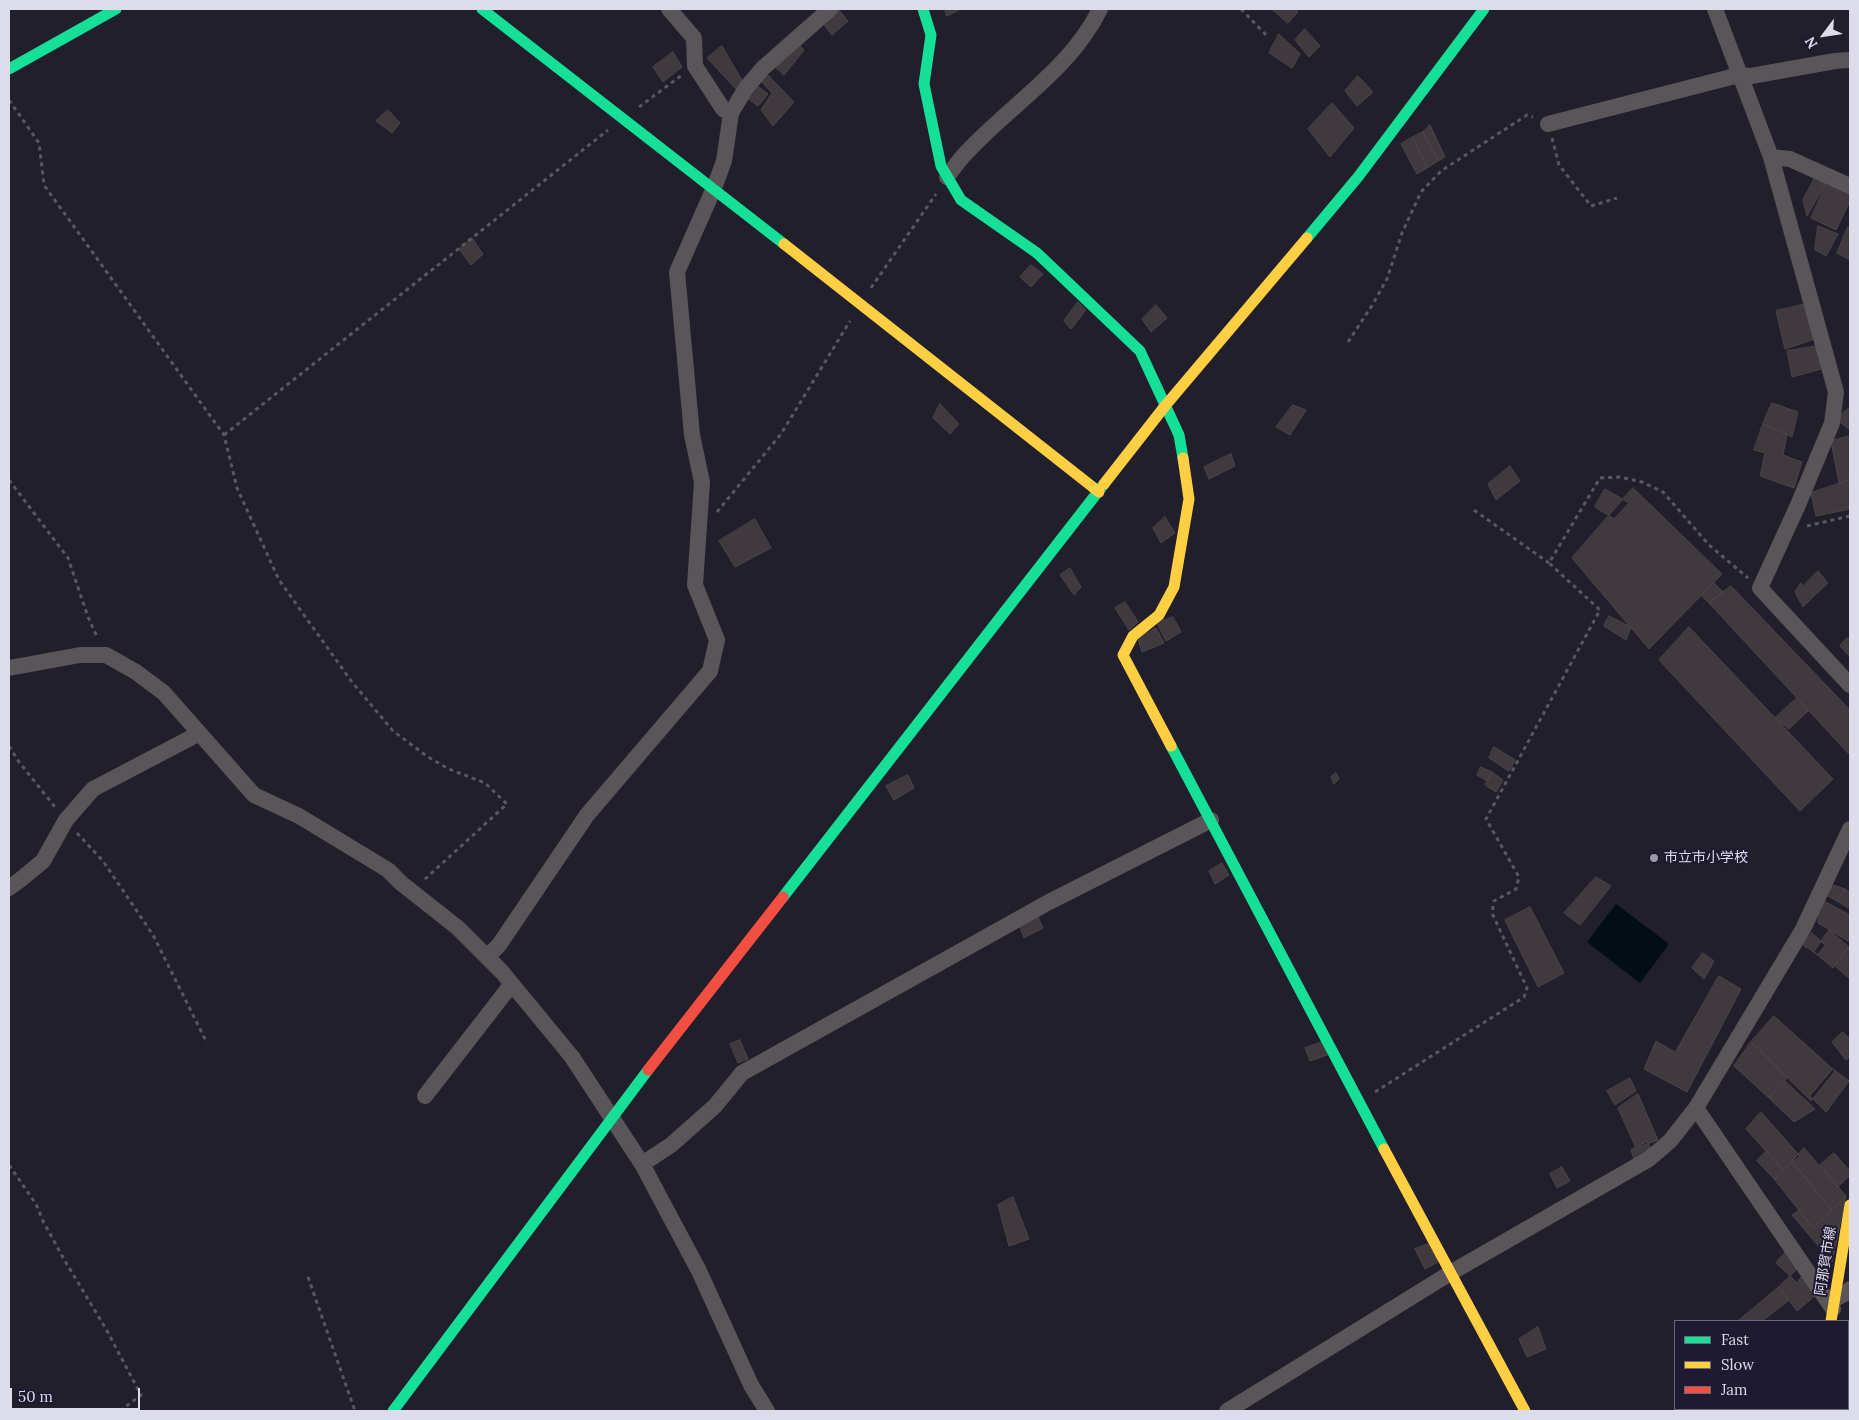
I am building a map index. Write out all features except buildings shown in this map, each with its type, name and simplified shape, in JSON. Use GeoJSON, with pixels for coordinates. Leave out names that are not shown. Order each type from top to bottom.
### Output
{"type":"FeatureCollection","features":[{"type":"Feature","properties":{"kind":"street"},"geometry":{"type":"LineString","coordinates":[[9,69],[116,9]]}},
{"type":"Feature","properties":{"kind":"street"},"geometry":{"type":"LineString","coordinates":[[482,9],[861,303],[1099,492]]}},
{"type":"Feature","properties":{"kind":"street"},"geometry":{"type":"LineString","coordinates":[[670,9],[694,38],[695,66],[723,109],[731,114]]}},
{"type":"Feature","properties":{"kind":"street"},"geometry":{"type":"LineString","coordinates":[[487,957],[499,945],[587,815],[710,671],[717,640],[695,585],[702,482],[692,435],[677,272],[714,188],[724,160],[731,114],[746,88],[763,68],[830,9]]}},
{"type":"Feature","properties":{"kind":"street"},"geometry":{"type":"LineString","coordinates":[[923,9],[930,35],[924,84],[942,166],[947,177],[961,200],[1037,252],[1140,351],[1179,435],[1189,499],[1174,587],[1159,614],[1133,636],[1123,656],[1359,1103],[1452,1272],[1525,1411]]}},
{"type":"Feature","properties":{"kind":"street"},"geometry":{"type":"LineString","coordinates":[[947,177],[965,153],[1048,76],[1091,27],[1100,9]]}},
{"type":"Feature","properties":{"kind":"street"},"geometry":{"type":"LineString","coordinates":[[393,1411],[611,1118],[1165,406],[1358,177],[1484,9]]}},
{"type":"Feature","properties":{"kind":"street"},"geometry":{"type":"LineString","coordinates":[[1715,9],[1771,157],[1836,392],[1832,423],[1787,530],[1760,588],[1850,686]]}},
{"type":"Feature","properties":{"kind":"street"},"geometry":{"type":"LineString","coordinates":[[1548,124],[1739,75],[1751,76],[1835,60],[1850,60]]}},
{"type":"Feature","properties":{"kind":"street"},"geometry":{"type":"LineString","coordinates":[[1771,157],[1790,159],[1850,186]]}},
{"type":"Feature","properties":{"kind":"street"},"geometry":{"type":"LineString","coordinates":[[9,668],[80,655],[106,655],[136,672],[164,694],[254,795],[299,816],[388,870],[412,892],[458,928],[502,972],[572,1056],[642,1164],[700,1271],[751,1385],[767,1411]]}},
{"type":"Feature","properties":{"kind":"street"},"geometry":{"type":"LineString","coordinates":[[9,888],[43,861],[66,820],[93,790],[198,734]]}},
{"type":"Feature","properties":{"kind":"street"},"geometry":{"type":"LineString","coordinates":[[642,1164],[671,1144],[715,1106],[742,1073],[1049,902],[1211,820]]}},
{"type":"Feature","properties":{"kind":"street"},"geometry":{"type":"LineString","coordinates":[[1227,1411],[1452,1272],[1649,1159],[1670,1141],[1696,1108],[1803,929],[1850,829]]}},
{"type":"Feature","properties":{"kind":"street"},"geometry":{"type":"LineString","coordinates":[[425,1096],[511,985]]}},
{"type":"Feature","properties":{"kind":"street"},"geometry":{"type":"LineString","coordinates":[[1696,1108],[1833,1310],[1850,1289]]}},
{"type":"Feature","properties":{"kind":"street","name":"阿那賀市線"},"geometry":{"type":"LineString","coordinates":[[1833,1310],[1850,1205]]}},
{"type":"Feature","properties":{"kind":"path"},"geometry":{"type":"LineString","coordinates":[[1241,9],[1268,37]]}},
{"type":"Feature","properties":{"kind":"path"},"geometry":{"type":"LineString","coordinates":[[224,435],[622,119],[695,66]]}},
{"type":"Feature","properties":{"kind":"path"},"geometry":{"type":"LineString","coordinates":[[9,100],[39,143],[44,184],[224,435],[237,488],[279,580],[352,682],[392,731],[428,757],[485,784],[507,804],[412,892]]}},
{"type":"Feature","properties":{"kind":"path"},"geometry":{"type":"LineString","coordinates":[[1348,342],[1387,279],[1402,233],[1420,192],[1441,171],[1527,115],[1548,124],[1559,165],[1591,206],[1617,198]]}},
{"type":"Feature","properties":{"kind":"path"},"geometry":{"type":"LineString","coordinates":[[699,533],[781,434],[861,303],[947,177]]}},
{"type":"Feature","properties":{"kind":"path"},"geometry":{"type":"LineString","coordinates":[[1549,563],[1600,478],[1620,477],[1642,482],[1663,492],[1709,546],[1760,588]]}},
{"type":"Feature","properties":{"kind":"path"},"geometry":{"type":"LineString","coordinates":[[9,480],[68,558],[88,617],[106,655]]}},
{"type":"Feature","properties":{"kind":"path"},"geometry":{"type":"LineString","coordinates":[[1359,1103],[1524,997],[1527,988],[1492,912],[1494,902],[1516,889],[1520,877],[1486,819],[1600,610],[1549,563],[1474,510]]}},
{"type":"Feature","properties":{"kind":"path"},"geometry":{"type":"LineString","coordinates":[[1787,530],[1850,516]]}},
{"type":"Feature","properties":{"kind":"path"},"geometry":{"type":"LineString","coordinates":[[9,746],[19,762],[66,820],[103,861],[153,935],[207,1043]]}},
{"type":"Feature","properties":{"kind":"path"},"geometry":{"type":"LineString","coordinates":[[9,1165],[36,1204],[60,1253],[106,1329],[141,1395],[120,1411]]}},
{"type":"Feature","properties":{"kind":"path"},"geometry":{"type":"LineString","coordinates":[[308,1277],[355,1411]]}},
{"type":"Feature","properties":{"kind":"shaded area"},"geometry":{"type":"Polygon","coordinates":[[[1616,904],[1669,944],[1640,983],[1587,942],[1616,904]]]}},
{"type":"Feature","properties":{"kind":"traffic: fast"},"geometry":{"type":"LineString","coordinates":[[9,69],[116,9]]}},
{"type":"Feature","properties":{"kind":"traffic: fast"},"geometry":{"type":"LineString","coordinates":[[482,9],[784,244]]}},
{"type":"Feature","properties":{"kind":"traffic: fast"},"geometry":{"type":"LineString","coordinates":[[923,9],[931,35],[924,84],[941,166],[961,200],[1037,253],[1140,351],[1179,435],[1183,458]]}},
{"type":"Feature","properties":{"kind":"traffic: fast"},"geometry":{"type":"LineString","coordinates":[[1307,238],[1358,177],[1484,9]]}},
{"type":"Feature","properties":{"kind":"traffic: fast"},"geometry":{"type":"LineString","coordinates":[[783,897],[1104,484]]}},
{"type":"Feature","properties":{"kind":"traffic: fast"},"geometry":{"type":"LineString","coordinates":[[1171,746],[1384,1149]]}},
{"type":"Feature","properties":{"kind":"traffic: fast"},"geometry":{"type":"LineString","coordinates":[[393,1411],[648,1070]]}},
{"type":"Feature","properties":{"kind":"traffic: slow"},"geometry":{"type":"LineString","coordinates":[[1104,484],[1165,406],[1307,238]]}},
{"type":"Feature","properties":{"kind":"traffic: slow"},"geometry":{"type":"LineString","coordinates":[[784,244],[1099,492]]}},
{"type":"Feature","properties":{"kind":"traffic: slow"},"geometry":{"type":"LineString","coordinates":[[1171,746],[1123,655],[1133,636],[1159,615],[1174,587],[1189,499],[1183,458]]}},
{"type":"Feature","properties":{"kind":"traffic: slow"},"geometry":{"type":"LineString","coordinates":[[1384,1149],[1525,1411]]}},
{"type":"Feature","properties":{"kind":"traffic: slow"},"geometry":{"type":"LineString","coordinates":[[1831,1320],[1850,1205]]}},
{"type":"Feature","properties":{"kind":"traffic: jam"},"geometry":{"type":"LineString","coordinates":[[648,1070],[783,897]]}},
{"type":"Feature","properties":{"kind":"place","name":"市立市小学校"},"geometry":{"type":"Point","coordinates":[1654,858]}}]}
